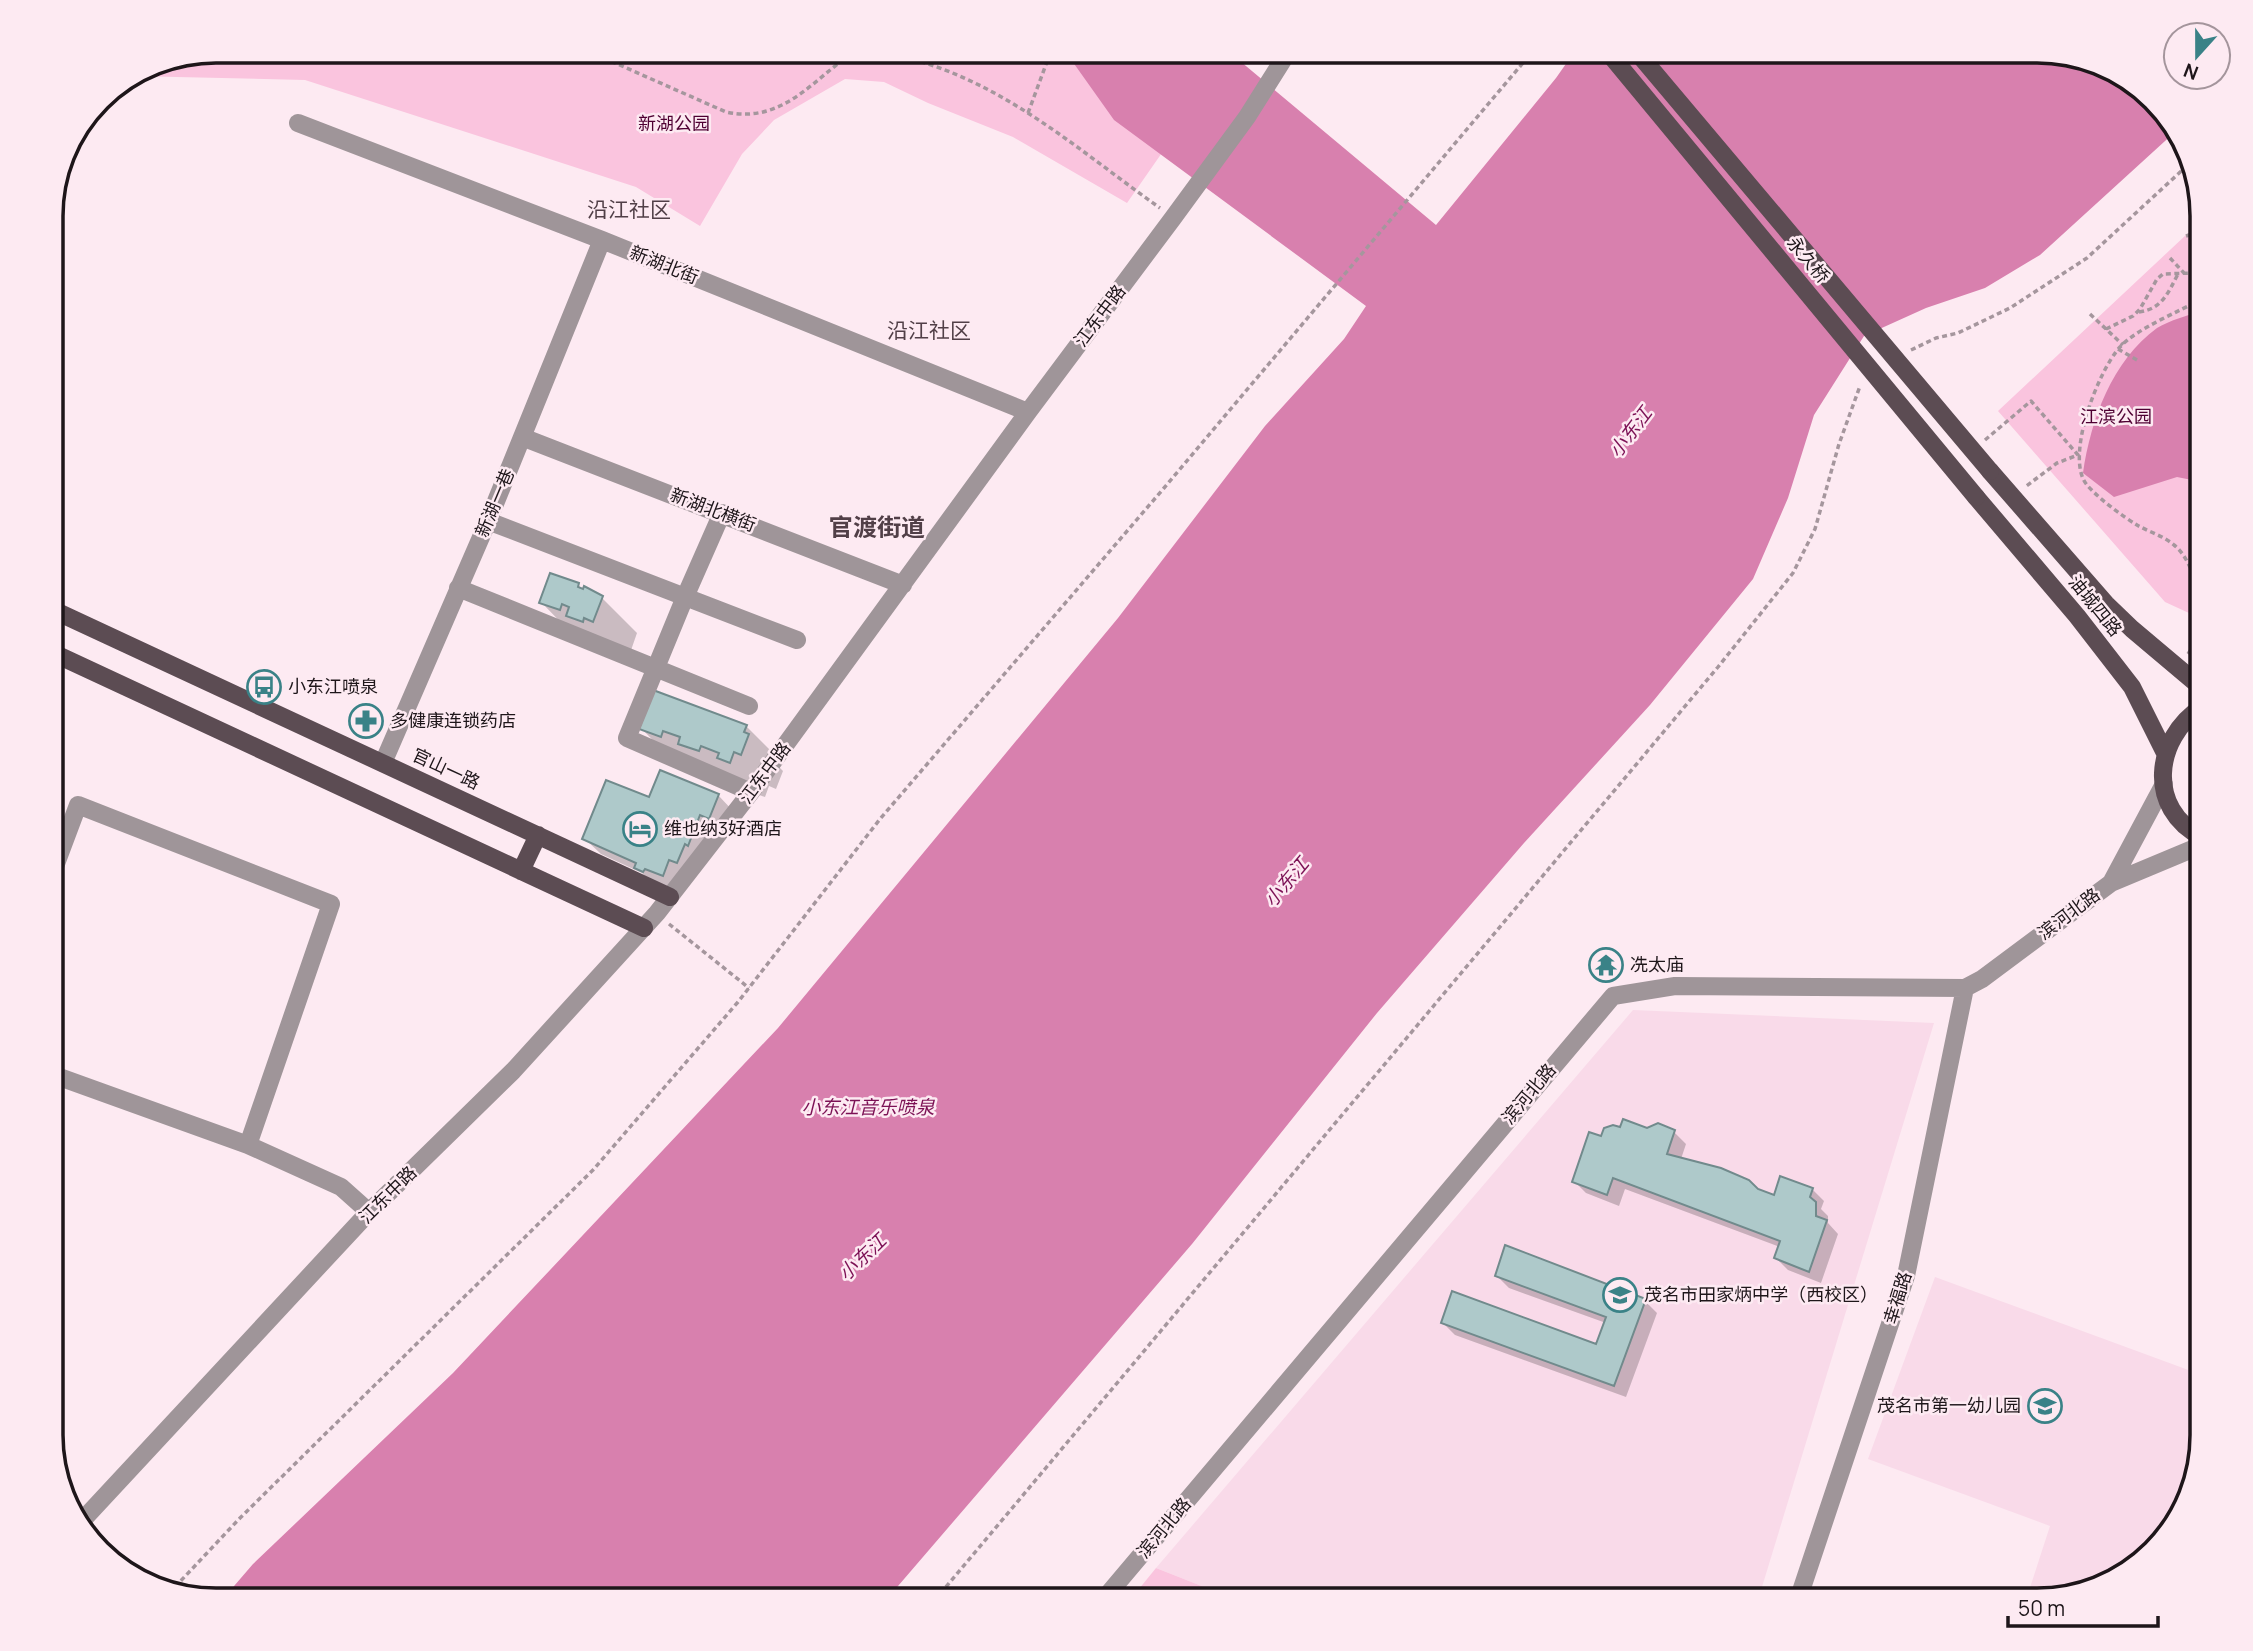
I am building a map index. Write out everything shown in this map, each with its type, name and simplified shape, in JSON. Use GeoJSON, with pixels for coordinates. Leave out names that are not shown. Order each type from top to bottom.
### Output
{"type":"FeatureCollection","features":[{"type":"Feature","properties":{"kind":"main road","name":"永久桥"},"geometry":{"type":"LineString","coordinates":[[1616,63],[1976,496]]}},
{"type":"Feature","properties":{"kind":"main road","name":"永久桥"},"geometry":{"type":"LineString","coordinates":[[1646,63],[1990,471]]}},
{"type":"Feature","properties":{"kind":"main road","name":"油城四路"},"geometry":{"type":"LineString","coordinates":[[1990,471],[2106,604],[2190,678]]}},
{"type":"Feature","properties":{"kind":"main road","name":"油城四路"},"geometry":{"type":"LineString","coordinates":[[1976,496],[2066,602],[2132,687],[2165,753]]}},
{"type":"Feature","properties":{"kind":"main road","name":"官山一路"},"geometry":{"type":"LineString","coordinates":[[63,615],[670,897]]}},
{"type":"Feature","properties":{"kind":"main road"},"geometry":{"type":"LineString","coordinates":[[63,658],[644,928]]}},
{"type":"Feature","properties":{"kind":"main road"},"geometry":{"type":"LineString","coordinates":[[2190,717],[2179,726],[2165,753],[2164,784],[2175,813],[2190,829]]}},
{"type":"Feature","properties":{"kind":"main road"},"geometry":{"type":"LineString","coordinates":[[521,871],[538,835]]}},
{"type":"Feature","properties":{"kind":"street","name":"江东中路"},"geometry":{"type":"LineString","coordinates":[[87,1516],[369,1212],[513,1071],[657,914],[751,792],[1173,218],[1247,117],[1281,63]]}},
{"type":"Feature","properties":{"kind":"street","name":"新湖北街"},"geometry":{"type":"LineString","coordinates":[[299,123],[602,240],[1028,412]]}},
{"type":"Feature","properties":{"kind":"street","name":"新湖一巷"},"geometry":{"type":"LineString","coordinates":[[383,763],[488,521],[602,240]]}},
{"type":"Feature","properties":{"kind":"street","name":"新湖北横街"},"geometry":{"type":"LineString","coordinates":[[522,438],[903,585]]}},
{"type":"Feature","properties":{"kind":"street"},"geometry":{"type":"LineString","coordinates":[[722,513],[627,738],[751,792]]}},
{"type":"Feature","properties":{"kind":"street"},"geometry":{"type":"LineString","coordinates":[[488,521],[797,640]]}},
{"type":"Feature","properties":{"kind":"street"},"geometry":{"type":"LineString","coordinates":[[458,588],[749,706]]}},
{"type":"Feature","properties":{"kind":"street","name":"滨河北路"},"geometry":{"type":"LineString","coordinates":[[2111,883],[2164,784]]}},
{"type":"Feature","properties":{"kind":"street"},"geometry":{"type":"LineString","coordinates":[[63,845],[78,806],[331,904],[248,1145]]}},
{"type":"Feature","properties":{"kind":"street","name":"滨河北路"},"geometry":{"type":"LineString","coordinates":[[1113,1588],[1613,996],[1675,986],[1965,988],[1982,979],[2111,883],[2190,850]]}},
{"type":"Feature","properties":{"kind":"street","name":"幸福路"},"geometry":{"type":"LineString","coordinates":[[1802,1588],[1906,1276],[1965,988]]}},
{"type":"Feature","properties":{"kind":"street"},"geometry":{"type":"LineString","coordinates":[[63,1078],[248,1145],[341,1186],[369,1212]]}},
{"type":"Feature","properties":{"kind":"path"},"geometry":{"type":"LineString","coordinates":[[615,63],[726,112],[741,115],[759,114],[788,101],[821,79],[838,63]]}},
{"type":"Feature","properties":{"kind":"path"},"geometry":{"type":"LineString","coordinates":[[926,63],[984,86],[1028,113],[1173,218]]}},
{"type":"Feature","properties":{"kind":"path"},"geometry":{"type":"LineString","coordinates":[[1028,113],[1047,63]]}},
{"type":"Feature","properties":{"kind":"path"},"geometry":{"type":"LineString","coordinates":[[179,1583],[259,1499],[593,1171],[749,988],[880,819],[1523,63]]}},
{"type":"Feature","properties":{"kind":"path"},"geometry":{"type":"LineString","coordinates":[[1899,355],[1936,338],[1958,333],[2010,308],[2087,258],[2183,170]]}},
{"type":"Feature","properties":{"kind":"path"},"geometry":{"type":"LineString","coordinates":[[2186,236],[2190,235]]}},
{"type":"Feature","properties":{"kind":"path"},"geometry":{"type":"LineString","coordinates":[[2170,258],[2184,273]]}},
{"type":"Feature","properties":{"kind":"path"},"geometry":{"type":"LineString","coordinates":[[2137,312],[2157,279],[2163,274],[2190,272]]}},
{"type":"Feature","properties":{"kind":"path"},"geometry":{"type":"LineString","coordinates":[[2106,328],[2163,302],[2178,274]]}},
{"type":"Feature","properties":{"kind":"path"},"geometry":{"type":"LineString","coordinates":[[2190,306],[2138,334],[2118,349],[2104,372],[2087,413],[2078,455],[2079,474],[2088,486],[2135,524],[2173,543],[2190,568]]}},
{"type":"Feature","properties":{"kind":"path"},"geometry":{"type":"LineString","coordinates":[[2091,314],[2123,345]]}},
{"type":"Feature","properties":{"kind":"path"},"geometry":{"type":"LineString","coordinates":[[2118,349],[2137,360]]}},
{"type":"Feature","properties":{"kind":"path"},"geometry":{"type":"LineString","coordinates":[[945,1588],[1718,667],[1793,573],[1815,529],[1858,388],[1868,379]]}},
{"type":"Feature","properties":{"kind":"path"},"geometry":{"type":"LineString","coordinates":[[1973,451],[2031,401],[2078,455]]}},
{"type":"Feature","properties":{"kind":"path"},"geometry":{"type":"LineString","coordinates":[[2013,497],[2042,472],[2078,455]]}},
{"type":"Feature","properties":{"kind":"path"},"geometry":{"type":"LineString","coordinates":[[2179,668],[2190,651]]}},
{"type":"Feature","properties":{"kind":"path"},"geometry":{"type":"LineString","coordinates":[[657,914],[749,988]]}},
{"type":"Feature","properties":{"kind":"shaded area","name":"茂名市田家炳中学（西校区）"},"geometry":{"type":"Polygon","coordinates":[[[1633,1010],[1934,1023],[1762,1588],[1207,1588],[1156,1568],[1633,1010]]]}},
{"type":"Feature","properties":{"kind":"shaded area","name":"茂名市第一幼儿园"},"geometry":{"type":"Polygon","coordinates":[[[1935,1277],[2190,1371],[2189,1455],[2182,1485],[2170,1512],[2145,1543],[2130,1556],[2114,1568],[2087,1580],[2047,1588],[2030,1588],[2050,1526],[1868,1459],[1935,1277]]]}},
{"type":"Feature","properties":{"kind":"green space","name":"新湖公园"},"geometry":{"type":"Polygon","coordinates":[[[216,63],[1225,63],[1127,203],[1013,137],[884,82],[845,79],[774,120],[742,154],[700,226],[636,187],[305,80],[154,77],[186,66],[216,63]]]}},
{"type":"Feature","properties":{"kind":"green space","name":"江滨公园"},"geometry":{"type":"Polygon","coordinates":[[[2190,231],[2190,613],[2165,602],[1998,411],[2190,231]]]}},
{"type":"Feature","properties":{"kind":"green space"},"geometry":{"type":"Polygon","coordinates":[[[1156,1568],[1207,1588],[1140,1588],[1156,1568]]]}},
{"type":"Feature","properties":{"kind":"water"},"geometry":{"type":"Polygon","coordinates":[[[1074,63],[1242,63],[1436,225],[1567,63],[2057,64],[2087,71],[2114,83],[2145,108],[2169,137],[2040,255],[1985,288],[1926,308],[1864,336],[1814,415],[1788,498],[1753,579],[1650,705],[1524,843],[1377,1013],[1192,1244],[896,1588],[232,1588],[253,1564],[453,1373],[778,1028],[1118,618],[1265,426],[1344,339],[1366,306],[1114,120],[1074,63]]]}},
{"type":"Feature","properties":{"kind":"water"},"geometry":{"type":"Polygon","coordinates":[[[2190,314],[2190,480],[2177,477],[2114,497],[2083,473],[2092,432],[2098,412],[2116,374],[2141,341],[2162,325],[2190,314]]]}},
{"type":"Feature","properties":{"kind":"building"},"geometry":{"type":"Polygon","coordinates":[[[550,573],[579,583],[578,587],[583,589],[584,586],[603,596],[593,622],[584,618],[583,622],[566,616],[569,607],[562,604],[560,610],[539,603],[550,573]]]}},
{"type":"Feature","properties":{"kind":"building"},"geometry":{"type":"Polygon","coordinates":[[[653,690],[747,725],[744,732],[749,734],[741,755],[734,752],[730,763],[717,758],[719,753],[701,746],[699,751],[678,744],[680,737],[663,731],[661,737],[639,729],[653,690]]]}},
{"type":"Feature","properties":{"kind":"building","name":"维也纳3好酒店"},"geometry":{"type":"Polygon","coordinates":[[[660,770],[719,794],[709,819],[700,815],[688,846],[685,844],[677,863],[669,860],[663,876],[634,868],[636,863],[582,839],[606,780],[649,797],[660,770]]]}},
{"type":"Feature","properties":{"kind":"building"},"geometry":{"type":"Polygon","coordinates":[[[1623,1119],[1647,1128],[1658,1123],[1675,1130],[1667,1154],[1721,1168],[1774,1195],[1780,1176],[1813,1188],[1810,1197],[1816,1202],[1816,1216],[1827,1220],[1809,1272],[1774,1258],[1780,1241],[1613,1178],[1607,1195],[1572,1182],[1589,1132],[1601,1136],[1604,1128],[1613,1125],[1620,1127],[1623,1119]]]}},
{"type":"Feature","properties":{"kind":"building"},"geometry":{"type":"Polygon","coordinates":[[[1505,1245],[1646,1299],[1614,1386],[1441,1323],[1452,1291],[1596,1344],[1606,1317],[1495,1276],[1505,1245]]]}},
{"type":"Feature","properties":{"kind":"place","name":"小东江喷泉"},"geometry":{"type":"Point","coordinates":[264,687]}},
{"type":"Feature","properties":{"kind":"place","name":"多健康连锁药店"},"geometry":{"type":"Point","coordinates":[366,721]}},
{"type":"Feature","properties":{"kind":"place","name":"维也纳3好酒店"},"geometry":{"type":"Point","coordinates":[640,829]}},
{"type":"Feature","properties":{"kind":"place","name":"冼太庙"},"geometry":{"type":"Point","coordinates":[1606,965]}},
{"type":"Feature","properties":{"kind":"place","name":"茂名市田家炳中学（西校区）"},"geometry":{"type":"Point","coordinates":[1620,1295]}},
{"type":"Feature","properties":{"kind":"place","name":"茂名市第一幼儿园"},"geometry":{"type":"Point","coordinates":[2045,1406]}},
{"type":"Feature","properties":{"kind":"district","name":"沿江社区"},"geometry":{"type":"Point","coordinates":[629,210]}},
{"type":"Feature","properties":{"kind":"district","name":"沿江社区"},"geometry":{"type":"Point","coordinates":[929,331]}},
{"type":"Feature","properties":{"kind":"district","name":"官渡街道"},"geometry":{"type":"Point","coordinates":[877,528]}},
{"type":"Feature","properties":{"kind":"water label","name":"小东江"},"geometry":{"type":"Point","coordinates":[1630,432]}},
{"type":"Feature","properties":{"kind":"water label","name":"小东江"},"geometry":{"type":"Point","coordinates":[1286,882]}},
{"type":"Feature","properties":{"kind":"water label","name":"小东江音乐喷泉"},"geometry":{"type":"Point","coordinates":[868,1107]}},
{"type":"Feature","properties":{"kind":"water label","name":"小东江"},"geometry":{"type":"Point","coordinates":[862,1257]}}]}
